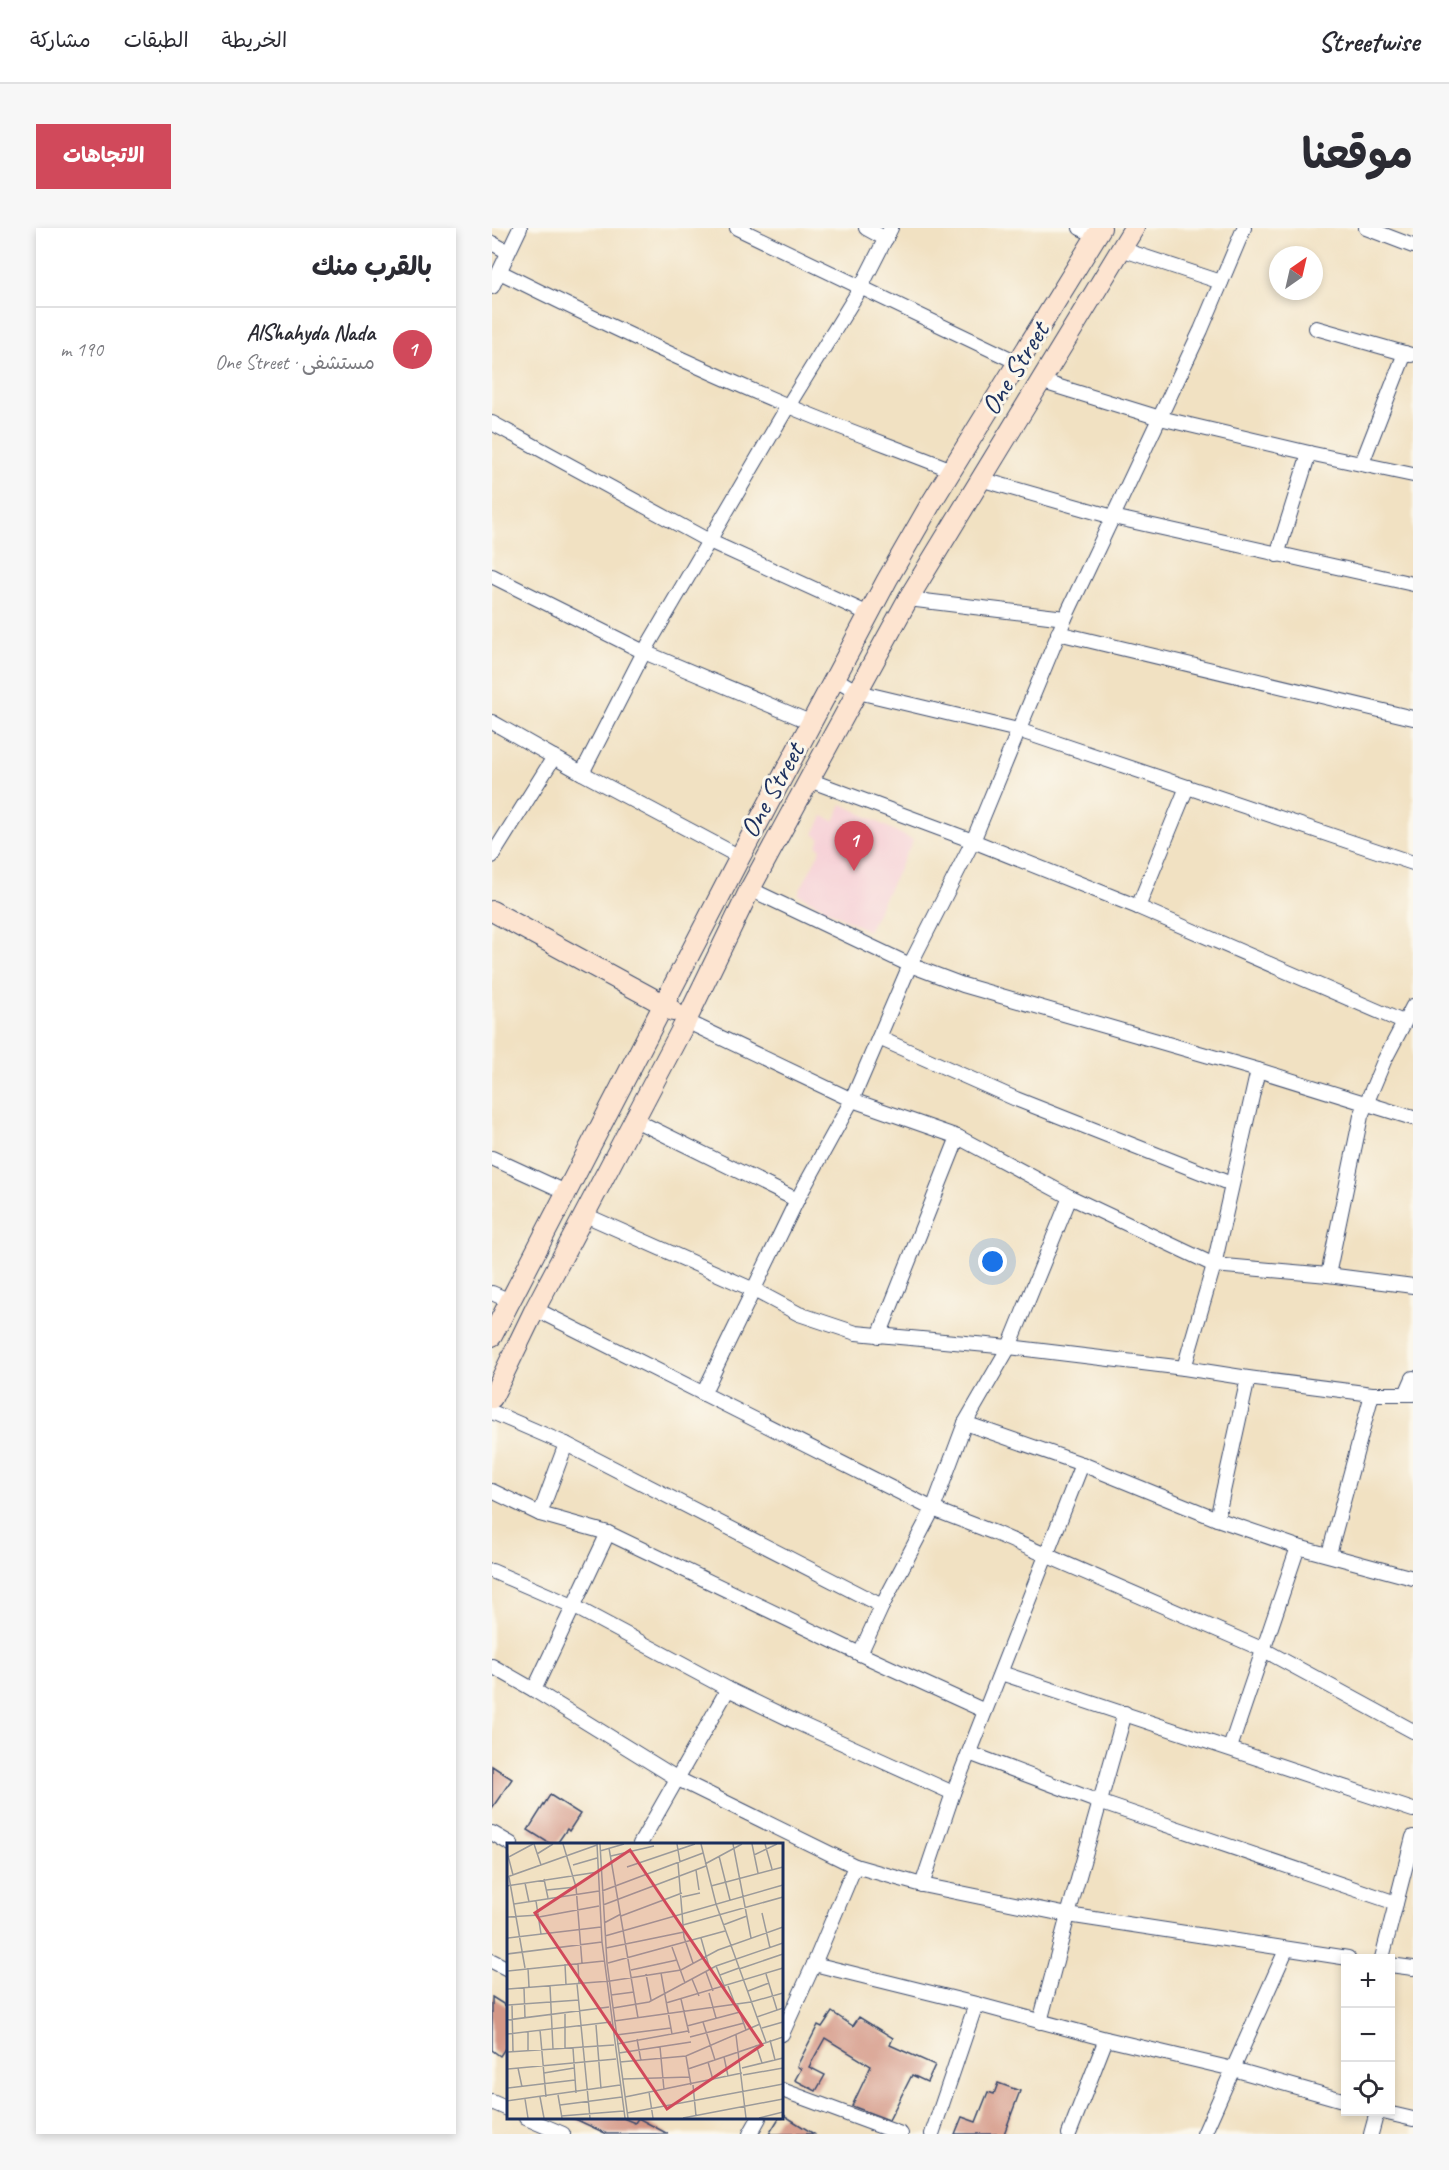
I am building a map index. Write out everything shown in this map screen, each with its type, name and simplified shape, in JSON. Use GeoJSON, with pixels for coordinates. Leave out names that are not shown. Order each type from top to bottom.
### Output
{"type":"FeatureCollection","features":[{"type":"Feature","properties":{"kind":"street"},"geometry":{"type":"LineString","coordinates":[[492,287],[520,228]]}},
{"type":"Feature","properties":{"kind":"street"},"geometry":{"type":"LineString","coordinates":[[737,228],[860,289],[1019,363]]}},
{"type":"Feature","properties":{"kind":"street"},"geometry":{"type":"LineString","coordinates":[[582,773],[644,652],[788,406],[860,289],[889,233],[866,228]]}},
{"type":"Feature","properties":{"kind":"street","name":"One Street"},"geometry":{"type":"LineString","coordinates":[[492,1398],[534,1309],[686,1021],[750,889],[908,599],[1134,228]]}},
{"type":"Feature","properties":{"kind":"street"},"geometry":{"type":"LineString","coordinates":[[703,1394],[797,1200],[852,1100],[910,965],[973,841],[1058,633],[1160,418],[1244,228]]}},
{"type":"Feature","properties":{"kind":"street"},"geometry":{"type":"LineString","coordinates":[[1366,228],[1413,246]]}},
{"type":"Feature","properties":{"kind":"street","name":"One Street"},"geometry":{"type":"LineString","coordinates":[[492,1336],[501,1297],[566,1192],[834,678],[952,470],[1019,363],[1093,231]]}},
{"type":"Feature","properties":{"kind":"street"},"geometry":{"type":"LineString","coordinates":[[492,243],[508,252]]}},
{"type":"Feature","properties":{"kind":"street"},"geometry":{"type":"LineString","coordinates":[[1121,249],[1221,282]]}},
{"type":"Feature","properties":{"kind":"street"},"geometry":{"type":"LineString","coordinates":[[500,272],[605,325],[788,406],[952,470]]}},
{"type":"Feature","properties":{"kind":"street"},"geometry":{"type":"LineString","coordinates":[[1316,328],[1409,354],[1362,463]]}},
{"type":"Feature","properties":{"kind":"street"},"geometry":{"type":"LineString","coordinates":[[1040,381],[1160,418],[1413,475]]}},
{"type":"Feature","properties":{"kind":"street"},"geometry":{"type":"LineString","coordinates":[[492,423],[709,541],[869,614]]}},
{"type":"Feature","properties":{"kind":"street"},"geometry":{"type":"LineString","coordinates":[[1277,555],[1309,453]]}},
{"type":"Feature","properties":{"kind":"street"},"geometry":{"type":"LineString","coordinates":[[980,479],[1113,517],[1413,584]]}},
{"type":"Feature","properties":{"kind":"street"},"geometry":{"type":"LineString","coordinates":[[492,576],[644,652],[810,723]]}},
{"type":"Feature","properties":{"kind":"street"},"geometry":{"type":"LineString","coordinates":[[908,599],[1065,618]]}},
{"type":"Feature","properties":{"kind":"street"},"geometry":{"type":"LineString","coordinates":[[1058,633],[1413,718]]}},
{"type":"Feature","properties":{"kind":"street"},"geometry":{"type":"LineString","coordinates":[[834,678],[858,692],[1018,730],[1413,864]]}},
{"type":"Feature","properties":{"kind":"street"},"geometry":{"type":"LineString","coordinates":[[492,722],[740,857]]}},
{"type":"Feature","properties":{"kind":"street"},"geometry":{"type":"LineString","coordinates":[[492,856],[554,757]]}},
{"type":"Feature","properties":{"kind":"street"},"geometry":{"type":"LineString","coordinates":[[809,780],[973,841],[1138,907],[1403,1022]]}},
{"type":"Feature","properties":{"kind":"street"},"geometry":{"type":"LineString","coordinates":[[1138,907],[1187,787]]}},
{"type":"Feature","properties":{"kind":"street"},"geometry":{"type":"LineString","coordinates":[[750,889],[910,965],[963,985],[1258,1070],[1413,1118]]}},
{"type":"Feature","properties":{"kind":"street"},"geometry":{"type":"LineString","coordinates":[[492,911],[663,1004],[686,1021],[852,1100],[958,1137],[1070,1197],[1214,1265],[1328,1275],[1413,1286]]}},
{"type":"Feature","properties":{"kind":"street"},"geometry":{"type":"LineString","coordinates":[[1328,1275],[1365,1103],[1403,1022],[1413,1006]]}},
{"type":"Feature","properties":{"kind":"street"},"geometry":{"type":"LineString","coordinates":[[879,1038],[1016,1099],[1231,1184]]}},
{"type":"Feature","properties":{"kind":"street"},"geometry":{"type":"LineString","coordinates":[[1184,1368],[1214,1265],[1258,1070]]}},
{"type":"Feature","properties":{"kind":"street"},"geometry":{"type":"LineString","coordinates":[[633,1119],[797,1200]]}},
{"type":"Feature","properties":{"kind":"street"},"geometry":{"type":"LineString","coordinates":[[879,1336],[958,1137]]}},
{"type":"Feature","properties":{"kind":"street"},"geometry":{"type":"LineString","coordinates":[[492,1158],[566,1192]]}},
{"type":"Feature","properties":{"kind":"street"},"geometry":{"type":"LineString","coordinates":[[860,1654],[882,1606],[933,1509],[965,1423],[1009,1347],[1070,1197]]}},
{"type":"Feature","properties":{"kind":"street"},"geometry":{"type":"LineString","coordinates":[[583,1214],[754,1290],[799,1314],[856,1333],[1009,1347],[1372,1394],[1409,1394],[1413,1378]]}},
{"type":"Feature","properties":{"kind":"street"},"geometry":{"type":"LineString","coordinates":[[534,1309],[933,1509],[995,1533],[1264,1650],[1413,1731]]}},
{"type":"Feature","properties":{"kind":"street"},"geometry":{"type":"LineString","coordinates":[[1217,1519],[1248,1378]]}},
{"type":"Feature","properties":{"kind":"street"},"geometry":{"type":"LineString","coordinates":[[1329,1554],[1372,1394]]}},
{"type":"Feature","properties":{"kind":"street"},"geometry":{"type":"LineString","coordinates":[[492,1412],[566,1444],[882,1606]]}},
{"type":"Feature","properties":{"kind":"street"},"geometry":{"type":"LineString","coordinates":[[965,1423],[1082,1464],[1217,1519],[1298,1547],[1413,1578]]}},
{"type":"Feature","properties":{"kind":"street"},"geometry":{"type":"LineString","coordinates":[[540,1514],[566,1444]]}},
{"type":"Feature","properties":{"kind":"street"},"geometry":{"type":"LineString","coordinates":[[921,1885],[953,1793],[1082,1464]]}},
{"type":"Feature","properties":{"kind":"street"},"geometry":{"type":"LineString","coordinates":[[492,1491],[540,1514],[608,1533],[860,1654],[985,1711]]}},
{"type":"Feature","properties":{"kind":"street"},"geometry":{"type":"LineString","coordinates":[[534,1690],[608,1533]]}},
{"type":"Feature","properties":{"kind":"street"},"geometry":{"type":"LineString","coordinates":[[1230,1748],[1298,1547]]}},
{"type":"Feature","properties":{"kind":"street"},"geometry":{"type":"LineString","coordinates":[[492,1571],[573,1606],[728,1689],[796,1722],[953,1793]]}},
{"type":"Feature","properties":{"kind":"street"},"geometry":{"type":"LineString","coordinates":[[492,1666],[678,1779],[855,1866],[921,1885],[1068,1915],[1341,1958]]}},
{"type":"Feature","properties":{"kind":"street"},"geometry":{"type":"LineString","coordinates":[[1000,1673],[1413,1810]]}},
{"type":"Feature","properties":{"kind":"street"},"geometry":{"type":"LineString","coordinates":[[641,1843],[728,1689]]}},
{"type":"Feature","properties":{"kind":"street"},"geometry":{"type":"LineString","coordinates":[[1040,2022],[1125,1713]]}},
{"type":"Feature","properties":{"kind":"street"},"geometry":{"type":"LineString","coordinates":[[969,1753],[1099,1802],[1396,1903]]}},
{"type":"Feature","properties":{"kind":"street"},"geometry":{"type":"LineString","coordinates":[[492,1833],[508,1843]]}},
{"type":"Feature","properties":{"kind":"street"},"geometry":{"type":"LineString","coordinates":[[1383,1954],[1413,1837]]}},
{"type":"Feature","properties":{"kind":"street"},"geometry":{"type":"LineString","coordinates":[[785,2019],[814,1964],[855,1866]]}},
{"type":"Feature","properties":{"kind":"street"},"geometry":{"type":"LineString","coordinates":[[1204,2134],[1286,1950]]}},
{"type":"Feature","properties":{"kind":"street"},"geometry":{"type":"LineString","coordinates":[[492,1961],[507,1968]]}},
{"type":"Feature","properties":{"kind":"street"},"geometry":{"type":"LineString","coordinates":[[814,1964],[1233,2069],[1341,2100]]}},
{"type":"Feature","properties":{"kind":"street"},"geometry":{"type":"LineString","coordinates":[[1395,1966],[1413,1968]]}},
{"type":"Feature","properties":{"kind":"street"},"geometry":{"type":"LineString","coordinates":[[932,2134],[976,2004]]}},
{"type":"Feature","properties":{"kind":"street"},"geometry":{"type":"LineString","coordinates":[[1069,2134],[1106,2039]]}},
{"type":"Feature","properties":{"kind":"street"},"geometry":{"type":"LineString","coordinates":[[783,2090],[901,2134]]}},
{"type":"Feature","properties":{"kind":"street"},"geometry":{"type":"LineString","coordinates":[[492,2102],[507,2109]]}},
{"type":"Feature","properties":{"kind":"street"},"geometry":{"type":"LineString","coordinates":[[1395,2115],[1413,2119]]}},
{"type":"Feature","properties":{"kind":"street"},"geometry":{"type":"LineString","coordinates":[[1371,2134],[1376,2116]]}},
{"type":"Feature","properties":{"kind":"street"},"geometry":{"type":"LineString","coordinates":[[528,2119],[563,2134]]}},
{"type":"Feature","properties":{"kind":"street"},"geometry":{"type":"LineString","coordinates":[[750,2134],[758,2119]]}},
{"type":"Feature","properties":{"kind":"shaded area"},"geometry":{"type":"Polygon","coordinates":[[[842,804],[913,840],[868,931],[798,894],[821,849],[817,846],[820,838],[814,834],[823,816],[834,821],[842,804]]]}},
{"type":"Feature","properties":{"kind":"building"},"geometry":{"type":"Polygon","coordinates":[[[492,1766],[512,1779],[492,1808],[492,1766]]]}},
{"type":"Feature","properties":{"kind":"building"},"geometry":{"type":"Polygon","coordinates":[[[550,1795],[580,1814],[557,1843],[549,1843],[528,1830],[550,1795]]]}},
{"type":"Feature","properties":{"kind":"building"},"geometry":{"type":"Polygon","coordinates":[[[492,1997],[507,2006],[507,2046],[500,2056],[492,2050],[492,1997]]]}},
{"type":"Feature","properties":{"kind":"building"},"geometry":{"type":"Polygon","coordinates":[[[832,2012],[853,2026],[859,2017],[893,2038],[890,2045],[935,2065],[927,2082],[912,2075],[889,2120],[852,2106],[871,2066],[825,2038],[809,2067],[825,2075],[816,2091],[795,2080],[801,2069],[797,2066],[818,2025],[822,2027],[832,2012]]]}},
{"type":"Feature","properties":{"kind":"building"},"geometry":{"type":"Polygon","coordinates":[[[998,2083],[1020,2091],[1004,2134],[955,2134],[962,2117],[976,2122],[988,2092],[994,2094],[998,2083]]]}},
{"type":"Feature","properties":{"kind":"building"},"geometry":{"type":"Polygon","coordinates":[[[783,2115],[814,2134],[769,2134],[778,2119],[783,2119],[783,2115]]]}},
{"type":"Feature","properties":{"kind":"building"},"geometry":{"type":"Polygon","coordinates":[[[575,2119],[625,2119],[635,2123],[640,2119],[668,2134],[607,2134],[575,2119]]]}},
{"type":"Feature","properties":{"kind":"place","name":"AlShahyda Nada"},"geometry":{"type":"Point","coordinates":[854,871]}}]}
